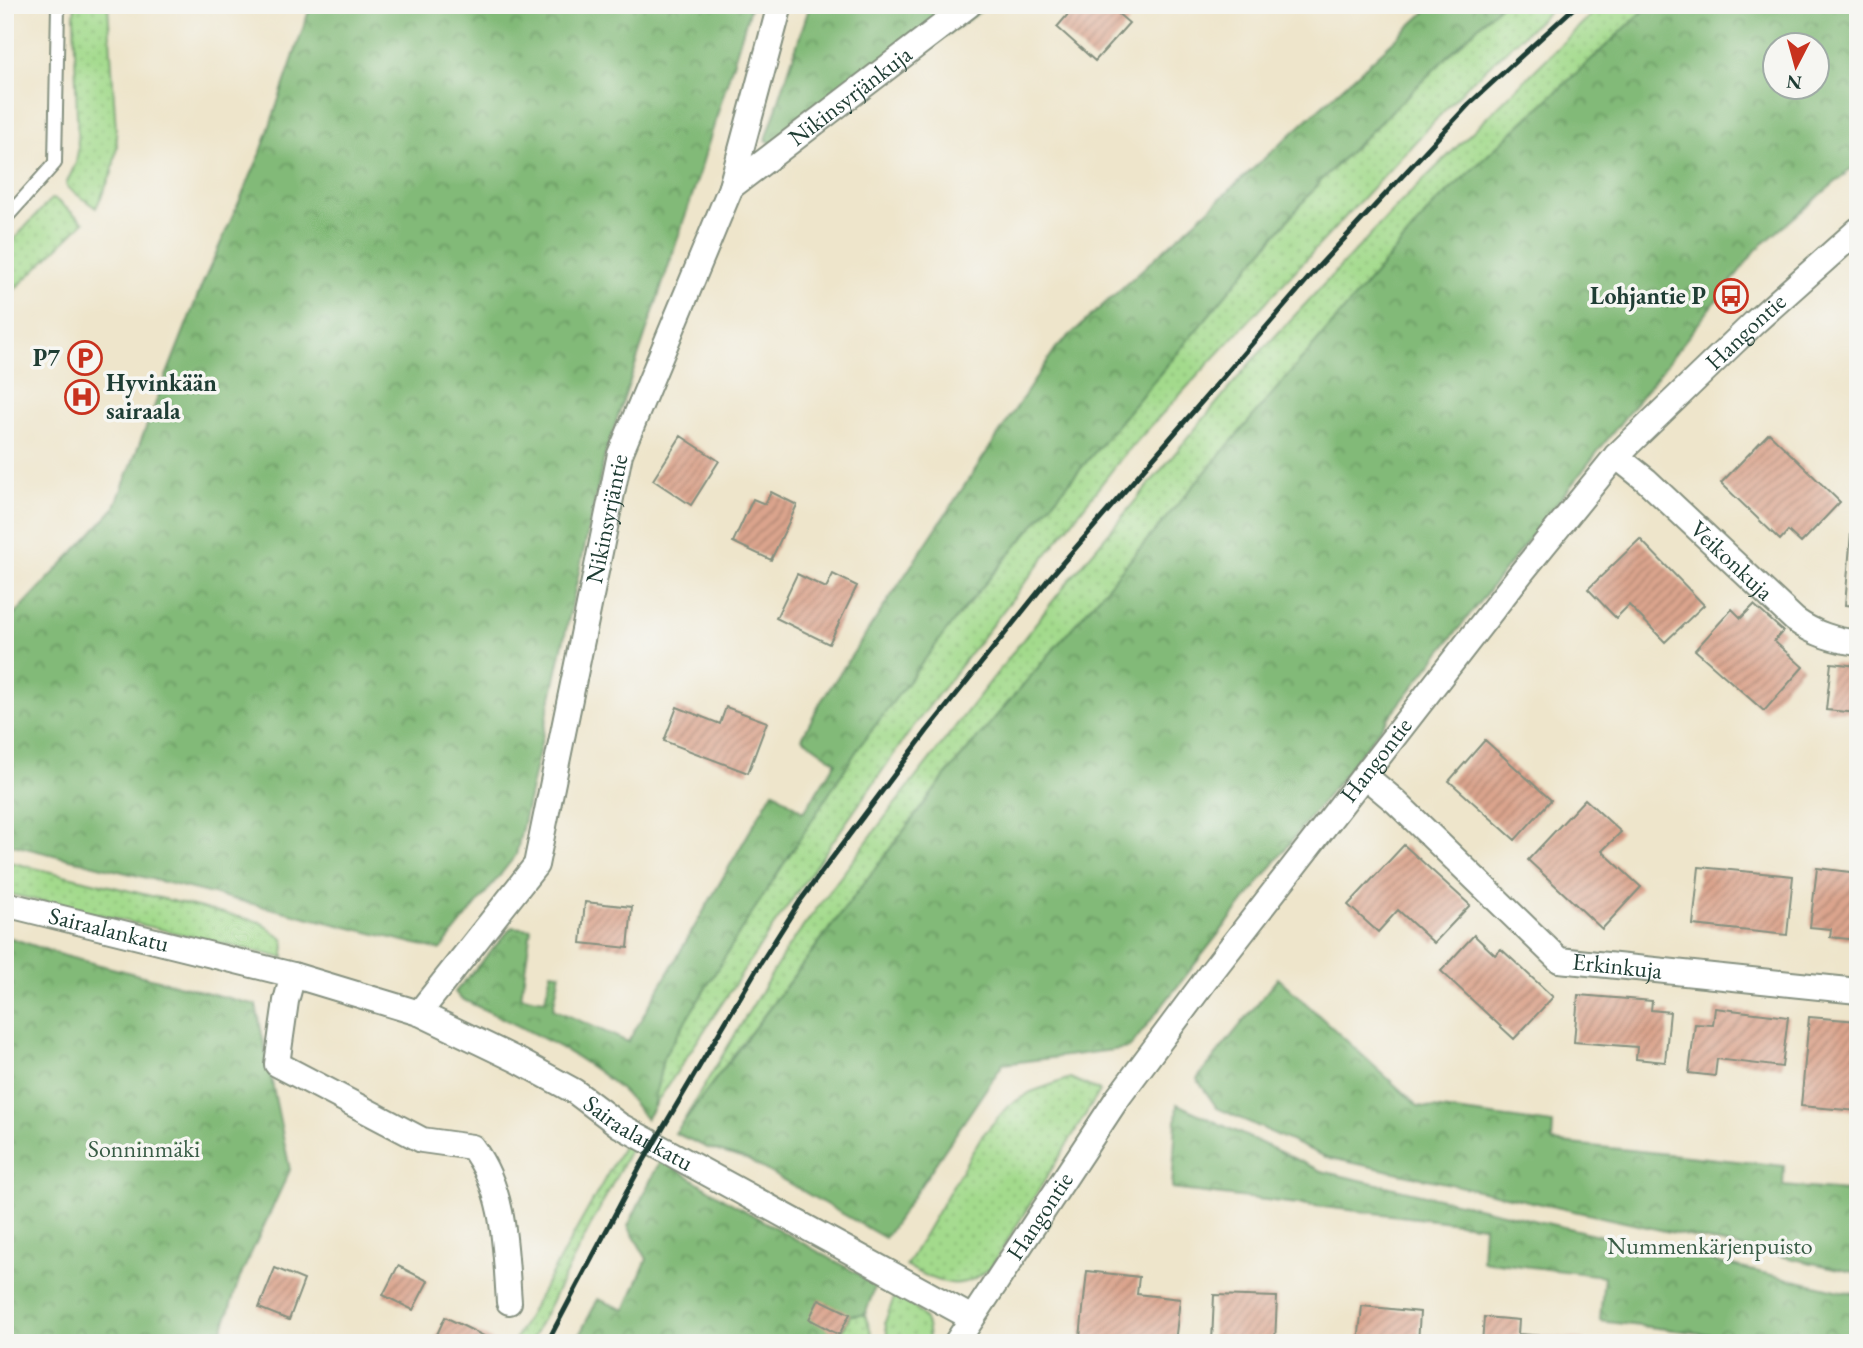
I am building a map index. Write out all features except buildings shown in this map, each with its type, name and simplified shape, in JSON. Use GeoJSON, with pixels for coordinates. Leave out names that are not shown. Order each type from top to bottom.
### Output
{"type":"FeatureCollection","features":[{"type":"Feature","properties":{"kind":"street","name":"Nikinsyrjäntie"},"geometry":{"type":"LineString","coordinates":[[419,1013],[536,865],[620,454],[731,187],[780,5]]}},
{"type":"Feature","properties":{"kind":"street","name":"Nikinsyrjänkuja"},"geometry":{"type":"LineString","coordinates":[[731,187],[969,5]]}},
{"type":"Feature","properties":{"kind":"street","name":"Hangontie"},"geometry":{"type":"LineString","coordinates":[[956,1343],[1120,1094],[1210,974],[1616,456],[1755,322],[1858,230]]}},
{"type":"Feature","properties":{"kind":"street","name":"Veikonkuja"},"geometry":{"type":"LineString","coordinates":[[1616,456],[1656,489],[1795,620],[1811,631],[1838,641],[1858,643]]}},
{"type":"Feature","properties":{"kind":"street","name":"Erkinkuja"},"geometry":{"type":"LineString","coordinates":[[1365,776],[1395,801],[1559,960],[1858,991]]}},
{"type":"Feature","properties":{"kind":"street","name":"Sairaalankatu"},"geometry":{"type":"LineString","coordinates":[[5,904],[293,975],[419,1013],[574,1091],[619,1125],[972,1318]]}},
{"type":"Feature","properties":{"kind":"street"},"geometry":{"type":"LineString","coordinates":[[293,975],[286,1001],[277,1064],[422,1140],[472,1147],[484,1163],[503,1218],[509,1301]]}},
{"type":"Feature","properties":{"kind":"lane"},"geometry":{"type":"LineString","coordinates":[[5,219],[55,163],[58,5]]}},
{"type":"Feature","properties":{"kind":"green space"},"geometry":{"type":"Polygon","coordinates":[[[75,5],[108,5],[117,146],[112,173],[96,208],[66,184],[76,163],[78,150],[75,5]]]}},
{"type":"Feature","properties":{"kind":"green space"},"geometry":{"type":"Polygon","coordinates":[[[311,5],[751,5],[694,190],[605,455],[516,855],[440,950],[5,843],[5,625],[114,509],[202,285],[260,155],[311,5]]]}},
{"type":"Feature","properties":{"kind":"green space"},"geometry":{"type":"Polygon","coordinates":[[[810,5],[989,5],[809,135],[778,146],[766,140],[810,5]]]}},
{"type":"Feature","properties":{"kind":"green space"},"geometry":{"type":"Polygon","coordinates":[[[1433,5],[1500,5],[1323,178],[953,622],[859,747],[743,927],[663,1058],[653,1108],[646,1119],[621,1090],[584,1062],[460,998],[455,992],[512,927],[531,929],[521,997],[545,1000],[551,972],[560,973],[553,1009],[628,1042],[773,791],[804,812],[836,762],[802,738],[820,703],[1056,348],[1433,5]]]}},
{"type":"Feature","properties":{"kind":"green space"},"geometry":{"type":"Polygon","coordinates":[[[1500,5],[1556,5],[1467,86],[1123,456],[913,727],[772,928],[653,1108],[663,1058],[743,927],[859,747],[953,622],[1323,178],[1500,5]]]}},
{"type":"Feature","properties":{"kind":"green space"},"geometry":{"type":"Polygon","coordinates":[[[1601,5],[1650,5],[1434,205],[946,775],[681,1124],[788,947],[1067,583],[1251,362],[1402,201],[1601,5]]]}},
{"type":"Feature","properties":{"kind":"green space"},"geometry":{"type":"Polygon","coordinates":[[[1650,5],[1858,5],[1858,163],[1757,249],[1129,1048],[1003,1064],[885,1238],[748,1160],[708,1148],[675,1133],[946,775],[1434,205],[1650,5]]]}},
{"type":"Feature","properties":{"kind":"green space"},"geometry":{"type":"Polygon","coordinates":[[[51,199],[84,222],[5,299],[5,249],[51,199]]]}},
{"type":"Feature","properties":{"kind":"green space"},"geometry":{"type":"Polygon","coordinates":[[[5,861],[260,922],[284,940],[284,958],[5,893],[5,861]]]}},
{"type":"Feature","properties":{"kind":"green space","name":"Sonninmäki"},"geometry":{"type":"Polygon","coordinates":[[[5,936],[65,956],[256,1005],[290,1170],[240,1277],[218,1343],[5,1343],[5,936]]]}},
{"type":"Feature","properties":{"kind":"green space"},"geometry":{"type":"Polygon","coordinates":[[[1278,978],[1418,1106],[1553,1124],[1552,1142],[1784,1166],[1783,1186],[1858,1192],[1858,1273],[1326,1157],[1217,1108],[1197,1079],[1278,978]]]}},
{"type":"Feature","properties":{"kind":"green space"},"geometry":{"type":"Polygon","coordinates":[[[1070,1078],[1100,1091],[991,1267],[969,1281],[949,1283],[906,1266],[981,1137],[1008,1106],[1031,1092],[1070,1078]]]}},
{"type":"Feature","properties":{"kind":"green space"},"geometry":{"type":"Polygon","coordinates":[[[1177,1104],[1321,1171],[1858,1295],[1858,1343],[1782,1343],[1600,1321],[1604,1276],[1482,1261],[1484,1226],[1172,1189],[1177,1104]]]}},
{"type":"Feature","properties":{"kind":"green space"},"geometry":{"type":"Polygon","coordinates":[[[625,1143],[632,1146],[530,1343],[513,1343],[625,1143]]]}},
{"type":"Feature","properties":{"kind":"green space"},"geometry":{"type":"Polygon","coordinates":[[[661,1159],[724,1199],[876,1284],[865,1315],[850,1315],[837,1343],[575,1343],[598,1299],[625,1310],[647,1259],[628,1226],[661,1159]]]}},
{"type":"Feature","properties":{"kind":"green space"},"geometry":{"type":"Polygon","coordinates":[[[896,1292],[915,1307],[924,1319],[929,1334],[928,1343],[889,1343],[885,1322],[896,1292]]]}},
{"type":"Feature","properties":{"kind":"green space"},"geometry":{"type":"Polygon","coordinates":[[[850,1314],[865,1315],[875,1343],[837,1343],[850,1314]]]}},
{"type":"Feature","properties":{"kind":"railway"},"geometry":{"type":"LineString","coordinates":[[547,1343],[640,1167],[755,972],[800,901],[927,731],[1047,581],[1319,266],[1469,104],[1577,5]]}},
{"type":"Feature","properties":{"kind":"place","name":"Lohjantie P"},"geometry":{"type":"Point","coordinates":[1731,296]}},
{"type":"Feature","properties":{"kind":"place","name":"P7"},"geometry":{"type":"Point","coordinates":[85,358]}},
{"type":"Feature","properties":{"kind":"place","name":"Hyvinkään sairaala"},"geometry":{"type":"Point","coordinates":[82,397]}},
{"type":"Feature","properties":{"kind":"park label","name":"Nummenkärjenpuisto"},"geometry":{"type":"Point","coordinates":[1710,1246]}}]}
